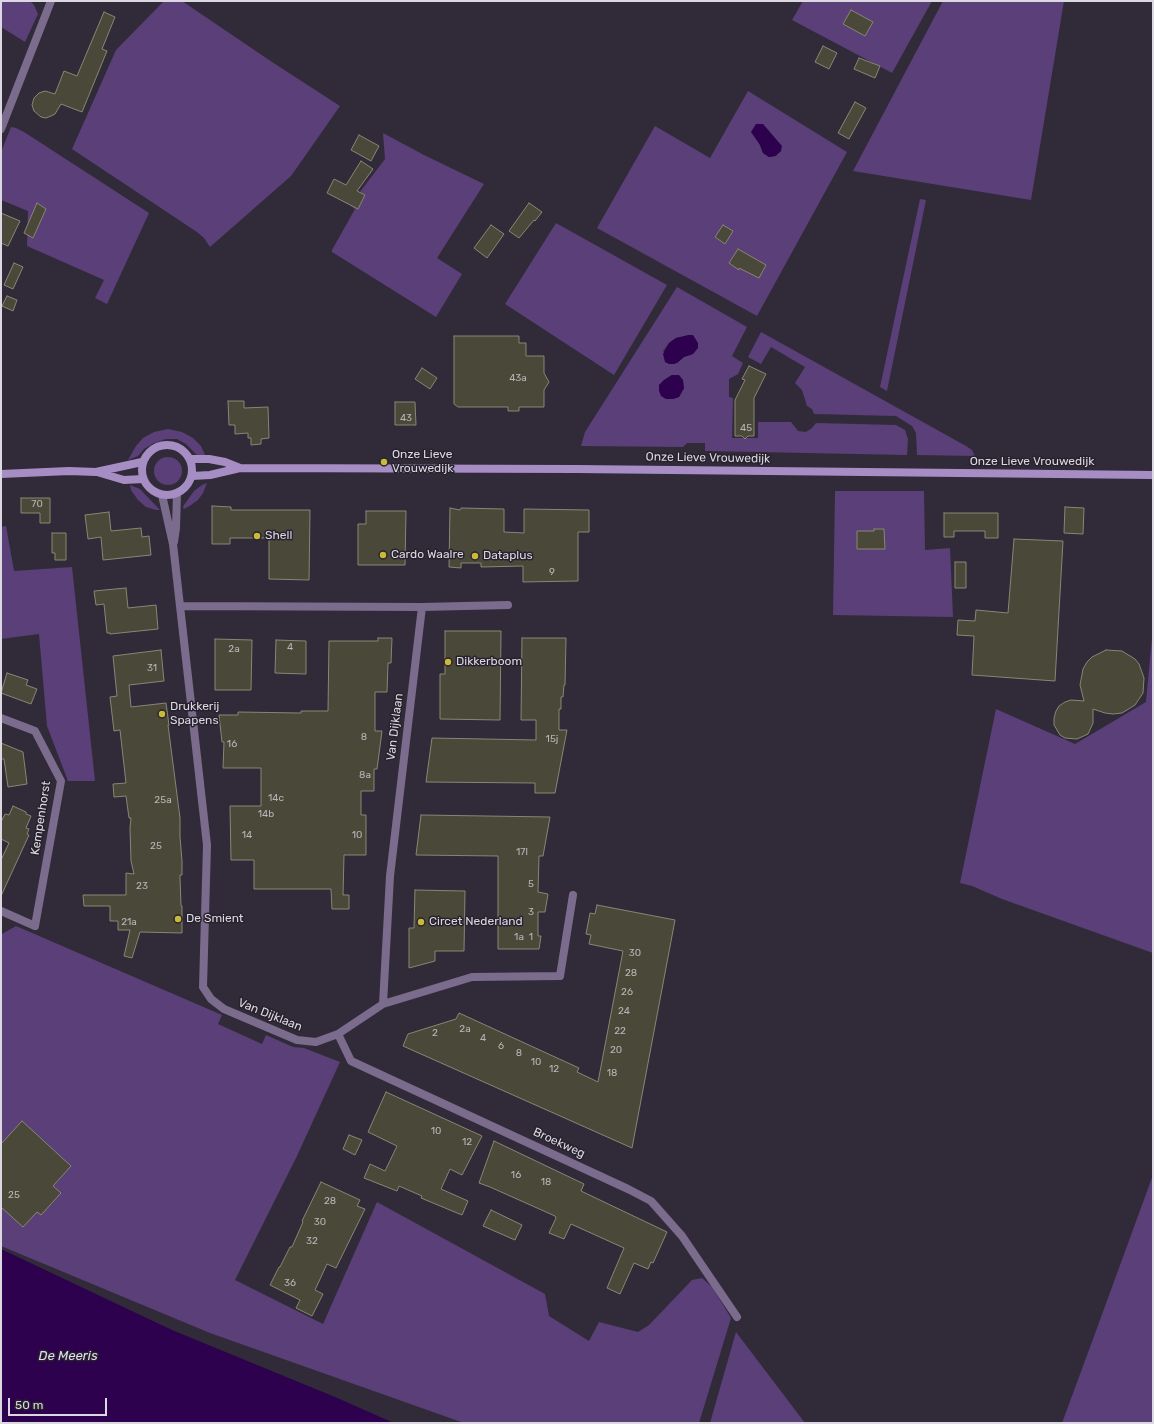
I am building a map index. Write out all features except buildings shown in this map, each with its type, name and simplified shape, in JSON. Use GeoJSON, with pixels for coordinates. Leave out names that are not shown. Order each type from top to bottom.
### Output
{"type":"FeatureCollection","features":[{"type":"Feature","properties":{"kind":"main road"},"geometry":{"type":"LineString","coordinates":[[170,444],[186,452],[190,459],[192,476],[189,483],[178,493],[162,495],[154,492],[147,486],[143,479],[141,471],[142,462],[146,454],[153,448],[170,444]]}},
{"type":"Feature","properties":{"kind":"main road","name":"Onze Lieve Vrouwedijk"},"geometry":{"type":"LineString","coordinates":[[190,459],[209,459],[225,462],[240,468]]}},
{"type":"Feature","properties":{"kind":"main road"},"geometry":{"type":"LineString","coordinates":[[96,472],[142,462]]}},
{"type":"Feature","properties":{"kind":"main road","name":"Onze Lieve Vrouwedijk"},"geometry":{"type":"LineString","coordinates":[[192,476],[210,475],[240,468],[576,469],[1153,475]]}},
{"type":"Feature","properties":{"kind":"main road"},"geometry":{"type":"LineString","coordinates":[[1,474],[69,471],[96,472],[124,480],[143,479]]}},
{"type":"Feature","properties":{"kind":"street"},"geometry":{"type":"LineString","coordinates":[[1,129],[49,4],[41,1]]}},
{"type":"Feature","properties":{"kind":"street","name":"Van Dijklaan"},"geometry":{"type":"LineString","coordinates":[[173,544],[176,528],[178,493]]}},
{"type":"Feature","properties":{"kind":"street","name":"Van Dijklaan"},"geometry":{"type":"LineString","coordinates":[[162,495],[173,544],[181,606],[207,845],[203,977],[204,987],[211,999],[224,1009],[297,1040],[316,1042],[338,1034],[383,1004],[390,876],[422,607]]}},
{"type":"Feature","properties":{"kind":"street"},"geometry":{"type":"LineString","coordinates":[[181,606],[422,607],[508,605]]}},
{"type":"Feature","properties":{"kind":"street","name":"Kempenhorst"},"geometry":{"type":"LineString","coordinates":[[1,718],[35,731],[62,781],[35,926],[1,912]]}},
{"type":"Feature","properties":{"kind":"street"},"geometry":{"type":"LineString","coordinates":[[383,1004],[472,977],[560,976],[573,895]]}},
{"type":"Feature","properties":{"kind":"street","name":"Broekweg"},"geometry":{"type":"LineString","coordinates":[[338,1034],[351,1061],[628,1188],[651,1201],[682,1236],[737,1318]]}},
{"type":"Feature","properties":{"kind":"shaded area"},"geometry":{"type":"Polygon","coordinates":[[[1,1],[30,1],[34,5],[38,14],[25,42],[1,27],[1,1]]]}},
{"type":"Feature","properties":{"kind":"shaded area"},"geometry":{"type":"Polygon","coordinates":[[[164,1],[182,1],[340,106],[291,176],[210,247],[204,238],[197,232],[72,149],[116,50],[164,1]]]}},
{"type":"Feature","properties":{"kind":"shaded area"},"geometry":{"type":"Polygon","coordinates":[[[803,1],[932,1],[892,73],[792,20],[803,1]]]}},
{"type":"Feature","properties":{"kind":"shaded area"},"geometry":{"type":"Polygon","coordinates":[[[943,1],[1064,1],[1031,200],[853,171],[943,1]]]}},
{"type":"Feature","properties":{"kind":"shaded area"},"geometry":{"type":"Polygon","coordinates":[[[748,91],[847,152],[757,316],[597,228],[655,126],[710,158],[748,91]],[[760,145],[763,153],[769,157],[776,156],[781,151],[760,145]]]}},
{"type":"Feature","properties":{"kind":"shaded area"},"geometry":{"type":"Polygon","coordinates":[[[11,127],[24,132],[149,213],[107,304],[95,298],[104,280],[27,246],[28,211],[1,200],[1,152],[11,127]]]}},
{"type":"Feature","properties":{"kind":"shaded area"},"geometry":{"type":"Polygon","coordinates":[[[383,133],[484,184],[437,258],[462,274],[436,317],[332,252],[355,209],[350,205],[385,159],[383,133]]]}},
{"type":"Feature","properties":{"kind":"shaded area"},"geometry":{"type":"Polygon","coordinates":[[[920,199],[926,200],[887,391],[880,387],[920,199]]]}},
{"type":"Feature","properties":{"kind":"shaded area"},"geometry":{"type":"Polygon","coordinates":[[[556,223],[667,285],[614,375],[505,304],[556,223]]]}},
{"type":"Feature","properties":{"kind":"shaded area"},"geometry":{"type":"Polygon","coordinates":[[[677,287],[747,327],[732,356],[743,363],[738,374],[729,379],[729,397],[733,398],[732,438],[758,438],[758,422],[791,422],[798,431],[806,432],[816,423],[896,425],[905,430],[908,439],[907,455],[705,451],[705,443],[687,443],[683,447],[581,446],[585,432],[677,287]],[[689,335],[676,338],[669,343],[663,351],[677,363],[684,357],[693,354],[689,335]],[[672,375],[659,385],[673,399],[679,397],[684,388],[672,375]]]}},
{"type":"Feature","properties":{"kind":"shaded area"},"geometry":{"type":"Polygon","coordinates":[[[761,332],[966,446],[972,450],[975,456],[917,455],[916,433],[912,426],[896,416],[814,414],[812,409],[807,406],[802,390],[795,383],[805,367],[771,347],[761,364],[748,357],[761,332]]]}},
{"type":"Feature","properties":{"kind":"shaded area"},"geometry":{"type":"Polygon","coordinates":[[[168,429],[182,432],[193,438],[201,446],[206,457],[199,457],[186,444],[177,439],[166,439],[154,443],[144,449],[138,456],[128,460],[136,446],[143,438],[154,432],[168,429]]]}},
{"type":"Feature","properties":{"kind":"shaded area"},"geometry":{"type":"Polygon","coordinates":[[[168,457],[174,458],[178,461],[181,465],[181,477],[178,481],[174,484],[168,485],[162,484],[158,481],[155,477],[154,471],[155,465],[158,461],[162,458],[168,457]]]}},
{"type":"Feature","properties":{"kind":"shaded area"},"geometry":{"type":"Polygon","coordinates":[[[207,483],[198,500],[184,509],[184,505],[194,491],[207,483]]]}},
{"type":"Feature","properties":{"kind":"shaded area"},"geometry":{"type":"Polygon","coordinates":[[[130,485],[140,489],[160,510],[146,507],[138,500],[131,490],[130,485]]]}},
{"type":"Feature","properties":{"kind":"shaded area"},"geometry":{"type":"Polygon","coordinates":[[[835,491],[924,491],[925,550],[950,548],[953,617],[833,615],[835,491]]]}},
{"type":"Feature","properties":{"kind":"shaded area"},"geometry":{"type":"Polygon","coordinates":[[[6,526],[14,571],[72,567],[95,781],[68,781],[47,726],[39,634],[1,639],[1,527],[6,526]]]}},
{"type":"Feature","properties":{"kind":"shaded area"},"geometry":{"type":"Polygon","coordinates":[[[1153,627],[1153,953],[1002,899],[972,886],[960,883],[996,709],[1075,744],[1146,702],[1153,627]]]}},
{"type":"Feature","properties":{"kind":"shaded area"},"geometry":{"type":"Polygon","coordinates":[[[16,926],[222,1015],[218,1024],[262,1044],[266,1035],[293,1047],[304,1048],[340,1062],[297,1156],[235,1280],[323,1324],[377,1202],[545,1294],[549,1316],[589,1341],[599,1322],[638,1332],[649,1325],[692,1280],[702,1278],[712,1287],[731,1318],[699,1423],[464,1423],[210,1333],[1,1246],[1,937],[2,934],[16,926]]]}},
{"type":"Feature","properties":{"kind":"shaded area"},"geometry":{"type":"Polygon","coordinates":[[[1153,1175],[1153,1423],[1062,1423],[1093,1339],[1153,1175]]]}},
{"type":"Feature","properties":{"kind":"shaded area"},"geometry":{"type":"Polygon","coordinates":[[[736,1332],[805,1423],[710,1423],[736,1332]]]}},
{"type":"Feature","properties":{"kind":"water"},"geometry":{"type":"Polygon","coordinates":[[[756,124],[763,124],[782,146],[781,151],[775,156],[769,157],[763,153],[760,145],[751,132],[756,124]]]}},
{"type":"Feature","properties":{"kind":"water"},"geometry":{"type":"Polygon","coordinates":[[[693,335],[698,343],[698,348],[693,354],[684,357],[674,364],[665,362],[663,354],[669,343],[676,338],[693,335]]]}},
{"type":"Feature","properties":{"kind":"water"},"geometry":{"type":"Polygon","coordinates":[[[672,375],[679,375],[683,380],[684,388],[679,397],[666,399],[661,396],[659,385],[672,375]]]}},
{"type":"Feature","properties":{"kind":"water","name":"De Meeris"},"geometry":{"type":"Polygon","coordinates":[[[1,1249],[172,1330],[394,1423],[1,1423],[1,1249]]]}},
{"type":"Feature","properties":{"kind":"place","name":"Onze Lieve Vrouwedijk"},"geometry":{"type":"Point","coordinates":[384,462]}},
{"type":"Feature","properties":{"kind":"place","name":"Shell"},"geometry":{"type":"Point","coordinates":[257,536]}},
{"type":"Feature","properties":{"kind":"place","name":"Cardo Waalre"},"geometry":{"type":"Point","coordinates":[383,555]}},
{"type":"Feature","properties":{"kind":"place","name":"Dataplus"},"geometry":{"type":"Point","coordinates":[475,556]}},
{"type":"Feature","properties":{"kind":"place","name":"Dikkerboom"},"geometry":{"type":"Point","coordinates":[448,662]}},
{"type":"Feature","properties":{"kind":"place","name":"Drukkerij Spapens"},"geometry":{"type":"Point","coordinates":[162,714]}},
{"type":"Feature","properties":{"kind":"place","name":"De Smient"},"geometry":{"type":"Point","coordinates":[178,919]}},
{"type":"Feature","properties":{"kind":"place","name":"Circet Nederland"},"geometry":{"type":"Point","coordinates":[421,922]}}]}
